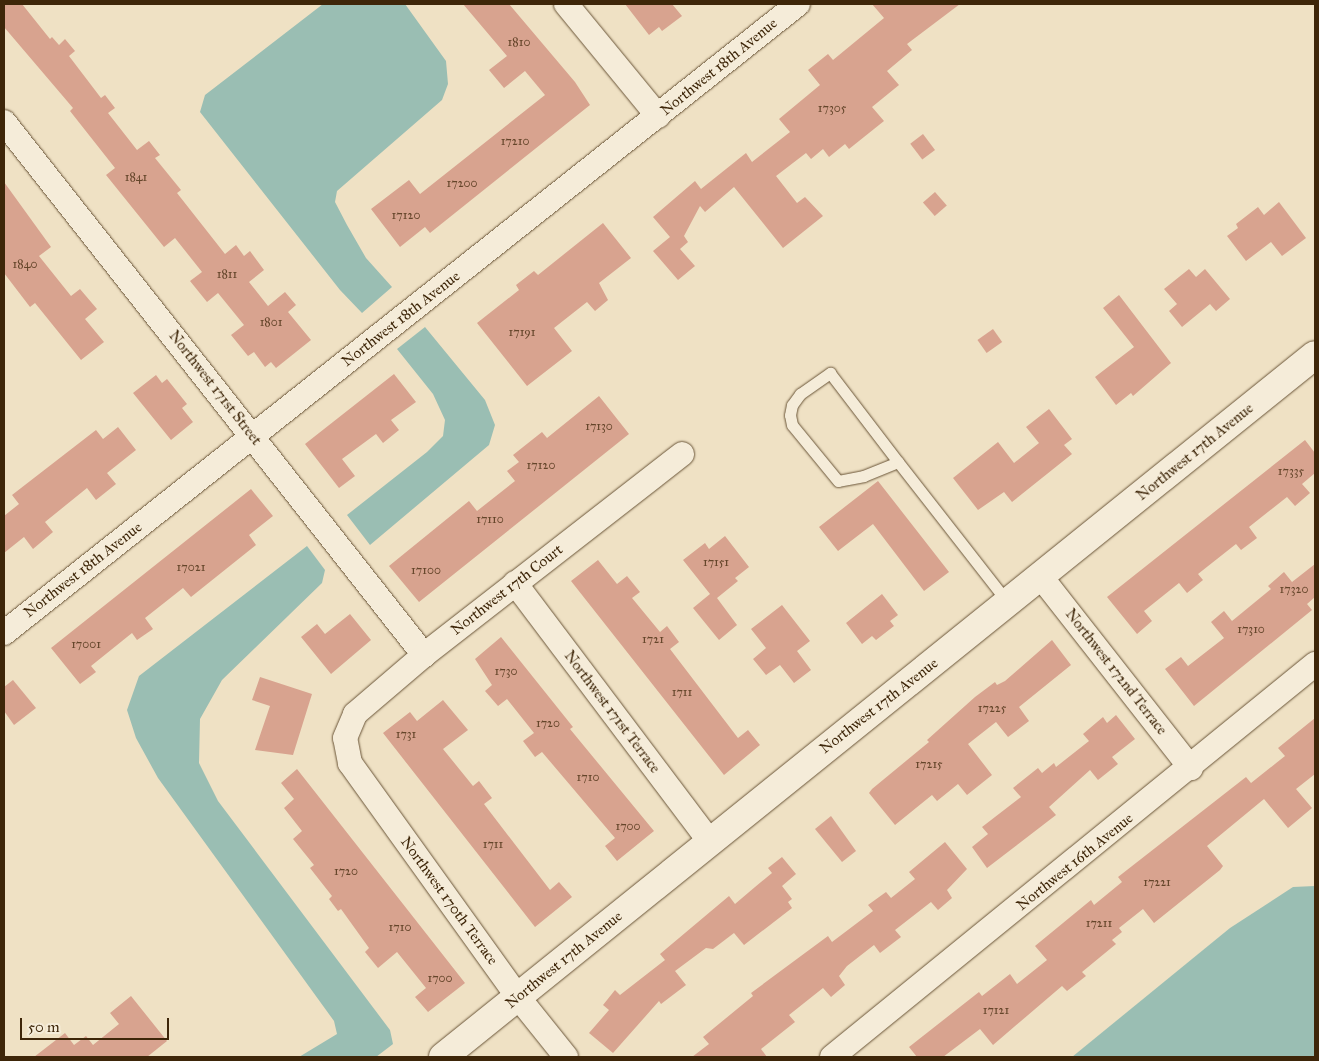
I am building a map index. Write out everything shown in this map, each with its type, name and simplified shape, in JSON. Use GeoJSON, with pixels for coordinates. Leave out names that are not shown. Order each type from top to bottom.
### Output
{"type":"FeatureCollection","features":[{"type":"Feature","properties":{"kind":"street"},"geometry":{"type":"LineString","coordinates":[[566,4],[658,116]]}},
{"type":"Feature","properties":{"kind":"street","name":"Northwest 18th Avenue"},"geometry":{"type":"LineString","coordinates":[[4,633],[798,4]]}},
{"type":"Feature","properties":{"kind":"street","name":"Northwest 171st Street"},"geometry":{"type":"LineString","coordinates":[[4,122],[424,655]]}},
{"type":"Feature","properties":{"kind":"street","name":"Northwest 17th Avenue"},"geometry":{"type":"LineString","coordinates":[[443,1057],[709,840],[1041,577],[1315,355]]}},
{"type":"Feature","properties":{"kind":"street","name":"Northwest 17th Court"},"geometry":{"type":"LineString","coordinates":[[345,738],[355,714],[424,655],[682,454]]}},
{"type":"Feature","properties":{"kind":"street","name":"Northwest 172nd Terrace"},"geometry":{"type":"LineString","coordinates":[[1041,577],[1191,768]]}},
{"type":"Feature","properties":{"kind":"street","name":"Northwest 171st Terrace"},"geometry":{"type":"LineString","coordinates":[[515,584],[709,840]]}},
{"type":"Feature","properties":{"kind":"street","name":"Northwest 16th Avenue"},"geometry":{"type":"LineString","coordinates":[[832,1057],[1191,768],[1315,664]]}},
{"type":"Feature","properties":{"kind":"street","name":"Northwest 170th Terrace"},"geometry":{"type":"LineString","coordinates":[[345,738],[350,763],[518,997],[566,1057]]}},
{"type":"Feature","properties":{"kind":"lane"},"geometry":{"type":"LineString","coordinates":[[898,462],[864,476],[838,481],[792,425],[790,415],[792,405],[800,394],[830,373],[1008,603]]}},
{"type":"Feature","properties":{"kind":"water"},"geometry":{"type":"Polygon","coordinates":[[[323,4],[405,4],[446,61],[448,84],[442,100],[337,191],[335,202],[347,225],[366,258],[392,287],[362,313],[340,290],[200,112],[205,95],[323,4]]]}},
{"type":"Feature","properties":{"kind":"water"},"geometry":{"type":"Polygon","coordinates":[[[425,327],[485,400],[495,425],[489,445],[370,545],[347,515],[427,452],[443,436],[445,420],[433,394],[397,349],[425,327]]]}},
{"type":"Feature","properties":{"kind":"water"},"geometry":{"type":"Polygon","coordinates":[[[307,546],[325,570],[322,583],[222,680],[200,719],[199,763],[218,801],[390,1030],[393,1044],[376,1057],[299,1057],[337,1034],[334,1021],[158,778],[136,738],[127,710],[139,676],[307,546]]]}},
{"type":"Feature","properties":{"kind":"water"},"geometry":{"type":"Polygon","coordinates":[[[1315,886],[1315,1057],[1072,1057],[1230,928],[1293,887],[1315,886]]]}},
{"type":"Feature","properties":{"kind":"building"},"geometry":{"type":"Polygon","coordinates":[[[4,4],[22,4],[50,39],[52,37],[59,45],[65,39],[75,51],[69,56],[101,98],[105,95],[115,108],[108,113],[137,150],[149,141],[160,155],[155,158],[181,190],[177,193],[225,254],[236,245],[244,256],[250,251],[264,270],[249,282],[268,306],[285,292],[296,305],[288,312],[311,340],[276,368],[271,362],[265,367],[254,352],[248,356],[231,335],[244,325],[218,293],[207,302],[190,281],[202,272],[175,238],[164,247],[106,175],[115,168],[70,111],[73,108],[4,27],[4,4]]]}},
{"type":"Feature","properties":{"kind":"building"},"geometry":{"type":"Polygon","coordinates":[[[463,4],[509,4],[575,82],[590,105],[430,233],[425,227],[400,247],[371,209],[409,180],[420,194],[545,95],[525,71],[504,88],[489,70],[507,56],[463,4]]]}},
{"type":"Feature","properties":{"kind":"building"},"geometry":{"type":"Polygon","coordinates":[[[625,4],[672,4],[682,16],[662,31],[659,27],[649,35],[625,4]]]}},
{"type":"Feature","properties":{"kind":"building"},"geometry":{"type":"Polygon","coordinates":[[[872,4],[960,4],[907,44],[912,50],[887,71],[899,85],[872,107],[884,121],[849,149],[845,144],[829,157],[823,149],[811,159],[806,153],[776,176],[797,203],[805,197],[823,216],[783,248],[734,187],[705,212],[700,206],[684,236],[688,242],[680,249],[695,266],[678,280],[653,251],[670,237],[653,217],[695,181],[701,189],[746,153],[752,162],[790,132],[779,119],[820,85],[808,70],[828,54],[833,60],[884,18],[872,4]]]}},
{"type":"Feature","properties":{"kind":"building"},"geometry":{"type":"Polygon","coordinates":[[[923,134],[935,150],[922,160],[910,144],[923,134]]]}},
{"type":"Feature","properties":{"kind":"building"},"geometry":{"type":"Polygon","coordinates":[[[4,182],[51,247],[39,256],[71,296],[80,289],[97,309],[85,319],[104,342],[81,360],[35,303],[30,307],[4,273],[4,182]]]}},
{"type":"Feature","properties":{"kind":"building"},"geometry":{"type":"Polygon","coordinates":[[[935,192],[947,206],[935,216],[923,202],[935,192]]]}},
{"type":"Feature","properties":{"kind":"building"},"geometry":{"type":"Polygon","coordinates":[[[1279,202],[1306,238],[1282,256],[1271,242],[1246,261],[1227,236],[1238,228],[1236,224],[1258,207],[1264,215],[1279,202]]]}},
{"type":"Feature","properties":{"kind":"building"},"geometry":{"type":"Polygon","coordinates":[[[603,223],[631,258],[599,283],[608,300],[595,311],[587,302],[554,328],[572,351],[527,386],[477,323],[519,290],[516,285],[534,271],[538,275],[603,223]]]}},
{"type":"Feature","properties":{"kind":"building"},"geometry":{"type":"Polygon","coordinates":[[[1189,269],[1196,277],[1205,269],[1230,299],[1216,311],[1210,304],[1182,327],[1169,311],[1177,304],[1164,289],[1189,269]]]}},
{"type":"Feature","properties":{"kind":"building"},"geometry":{"type":"Polygon","coordinates":[[[1119,295],[1171,363],[1133,396],[1131,393],[1116,405],[1095,377],[1134,347],[1103,308],[1119,295]]]}},
{"type":"Feature","properties":{"kind":"building"},"geometry":{"type":"Polygon","coordinates":[[[993,329],[1002,342],[987,353],[977,340],[993,329]]]}},
{"type":"Feature","properties":{"kind":"building"},"geometry":{"type":"Polygon","coordinates":[[[394,374],[416,402],[391,420],[399,430],[383,443],[376,434],[342,459],[355,476],[339,488],[305,444],[394,374]]]}},
{"type":"Feature","properties":{"kind":"building"},"geometry":{"type":"Polygon","coordinates":[[[156,375],[162,383],[167,379],[187,404],[182,408],[193,422],[171,440],[133,393],[156,375]]]}},
{"type":"Feature","properties":{"kind":"building"},"geometry":{"type":"Polygon","coordinates":[[[599,396],[629,434],[419,602],[389,566],[469,501],[477,511],[515,481],[507,471],[519,462],[513,455],[542,432],[547,438],[599,396]]]}},
{"type":"Feature","properties":{"kind":"building"},"geometry":{"type":"Polygon","coordinates":[[[1049,409],[1072,439],[1064,445],[1072,454],[1012,502],[1004,492],[978,510],[953,478],[998,442],[1014,463],[1039,443],[1026,427],[1049,409]]]}},
{"type":"Feature","properties":{"kind":"building"},"geometry":{"type":"Polygon","coordinates":[[[118,427],[136,450],[107,473],[116,484],[96,500],[87,488],[45,522],[53,532],[33,549],[24,537],[4,553],[4,516],[19,504],[12,495],[96,430],[103,439],[118,427]]]}},
{"type":"Feature","properties":{"kind":"building"},"geometry":{"type":"Polygon","coordinates":[[[1305,440],[1315,453],[1315,473],[1302,484],[1310,493],[1295,506],[1287,497],[1249,527],[1257,538],[1241,550],[1236,544],[1198,574],[1203,580],[1187,593],[1179,583],[1144,611],[1152,621],[1137,634],[1107,597],[1305,440]]]}},
{"type":"Feature","properties":{"kind":"building"},"geometry":{"type":"Polygon","coordinates":[[[878,481],[949,572],[924,591],[873,524],[838,551],[819,527],[878,481]]]}},
{"type":"Feature","properties":{"kind":"building"},"geometry":{"type":"Polygon","coordinates":[[[251,489],[273,516],[249,535],[256,545],[191,597],[183,588],[145,618],[153,629],[137,640],[132,633],[91,666],[96,672],[80,684],[51,648],[251,489]]]}},
{"type":"Feature","properties":{"kind":"building"},"geometry":{"type":"Polygon","coordinates":[[[725,536],[749,567],[735,578],[738,581],[717,598],[737,625],[719,640],[693,608],[710,594],[683,560],[705,543],[709,549],[725,536]]]}},
{"type":"Feature","properties":{"kind":"building"},"geometry":{"type":"Polygon","coordinates":[[[598,560],[617,584],[627,576],[640,592],[632,598],[660,632],[667,626],[679,642],[670,649],[738,738],[748,730],[760,745],[724,775],[571,581],[598,560]]]}},
{"type":"Feature","properties":{"kind":"building"},"geometry":{"type":"Polygon","coordinates":[[[1315,564],[1315,597],[1307,604],[1312,610],[1194,706],[1165,669],[1181,657],[1188,666],[1224,638],[1211,622],[1224,611],[1232,621],[1271,589],[1268,586],[1284,572],[1292,582],[1315,564]]]}},
{"type":"Feature","properties":{"kind":"building"},"geometry":{"type":"Polygon","coordinates":[[[882,594],[898,615],[890,621],[894,626],[876,640],[872,636],[862,644],[846,623],[882,594]]]}},
{"type":"Feature","properties":{"kind":"building"},"geometry":{"type":"Polygon","coordinates":[[[782,605],[810,641],[797,651],[811,670],[794,683],[780,665],[766,675],[753,659],[766,648],[751,629],[782,605]]]}},
{"type":"Feature","properties":{"kind":"building"},"geometry":{"type":"Polygon","coordinates":[[[350,614],[371,640],[331,674],[301,637],[317,624],[325,634],[350,614]]]}},
{"type":"Feature","properties":{"kind":"building"},"geometry":{"type":"Polygon","coordinates":[[[501,637],[573,727],[570,729],[654,831],[617,861],[605,846],[615,838],[542,752],[535,757],[523,741],[534,733],[507,699],[498,706],[485,691],[492,685],[475,659],[501,637]]]}},
{"type":"Feature","properties":{"kind":"building"},"geometry":{"type":"Polygon","coordinates":[[[1052,640],[1071,665],[1019,707],[1029,721],[1008,737],[996,722],[968,744],[992,775],[967,795],[958,784],[937,801],[932,795],[895,825],[869,793],[872,789],[929,742],[927,740],[975,697],[995,682],[997,685],[1005,681],[1052,640]]]}},
{"type":"Feature","properties":{"kind":"building"},"geometry":{"type":"Polygon","coordinates":[[[260,677],[312,694],[293,755],[255,750],[270,706],[252,700],[260,677]]]}},
{"type":"Feature","properties":{"kind":"building"},"geometry":{"type":"Polygon","coordinates":[[[13,680],[36,708],[14,725],[4,711],[4,687],[13,680]]]}},
{"type":"Feature","properties":{"kind":"building"},"geometry":{"type":"Polygon","coordinates":[[[443,700],[468,730],[443,749],[473,786],[479,781],[492,798],[484,804],[550,890],[559,882],[572,897],[535,927],[383,733],[410,712],[417,721],[443,700]]]}},
{"type":"Feature","properties":{"kind":"building"},"geometry":{"type":"Polygon","coordinates":[[[1116,715],[1135,739],[1112,757],[1118,764],[1098,780],[1090,770],[1049,807],[1056,815],[987,868],[972,847],[988,834],[982,827],[1021,797],[1013,788],[1038,768],[1042,773],[1054,763],[1056,767],[1089,741],[1083,734],[1103,717],[1107,723],[1116,715]]]}},
{"type":"Feature","properties":{"kind":"building"},"geometry":{"type":"Polygon","coordinates":[[[1315,718],[1315,774],[1296,789],[1312,808],[1288,828],[1264,799],[1207,846],[1223,866],[1220,870],[1154,923],[1143,909],[1119,928],[1122,932],[1112,940],[1116,944],[1082,972],[1086,976],[1067,991],[1062,986],[993,1045],[980,1029],[943,1057],[917,1057],[909,1047],[979,992],[982,996],[1010,974],[1017,984],[1047,960],[1035,946],[1091,900],[1094,905],[1122,882],[1118,877],[1246,777],[1251,783],[1285,756],[1278,748],[1315,718]]]}},
{"type":"Feature","properties":{"kind":"building"},"geometry":{"type":"Polygon","coordinates":[[[297,769],[465,983],[428,1012],[415,997],[426,988],[397,952],[378,968],[365,952],[369,948],[341,909],[338,911],[329,899],[332,896],[310,868],[314,865],[293,839],[302,831],[284,808],[294,799],[281,783],[297,769]]]}},
{"type":"Feature","properties":{"kind":"building"},"geometry":{"type":"Polygon","coordinates":[[[831,816],[856,851],[842,862],[815,829],[831,816]]]}},
{"type":"Feature","properties":{"kind":"building"},"geometry":{"type":"Polygon","coordinates":[[[945,842],[967,869],[947,890],[952,898],[938,910],[931,902],[895,930],[901,937],[880,953],[874,945],[847,966],[839,976],[845,985],[831,997],[823,988],[789,1015],[795,1022],[761,1049],[767,1057],[692,1057],[709,1044],[703,1037],[753,996],[751,993],[828,936],[832,942],[873,911],[868,905],[886,892],[891,898],[915,879],[909,872],[945,842]]]}},
{"type":"Feature","properties":{"kind":"building"},"geometry":{"type":"Polygon","coordinates":[[[782,857],[796,874],[782,886],[792,899],[788,902],[792,908],[744,945],[734,933],[713,949],[706,948],[675,971],[686,985],[661,1004],[659,1001],[613,1053],[589,1033],[609,1010],[603,1005],[615,990],[620,995],[665,960],[660,954],[729,896],[735,904],[772,873],[768,868],[782,857]]]}},
{"type":"Feature","properties":{"kind":"building"},"geometry":{"type":"Polygon","coordinates":[[[131,996],[167,1041],[147,1057],[34,1057],[65,1033],[74,1045],[86,1036],[93,1045],[119,1024],[110,1013],[131,996]]]}}]}
